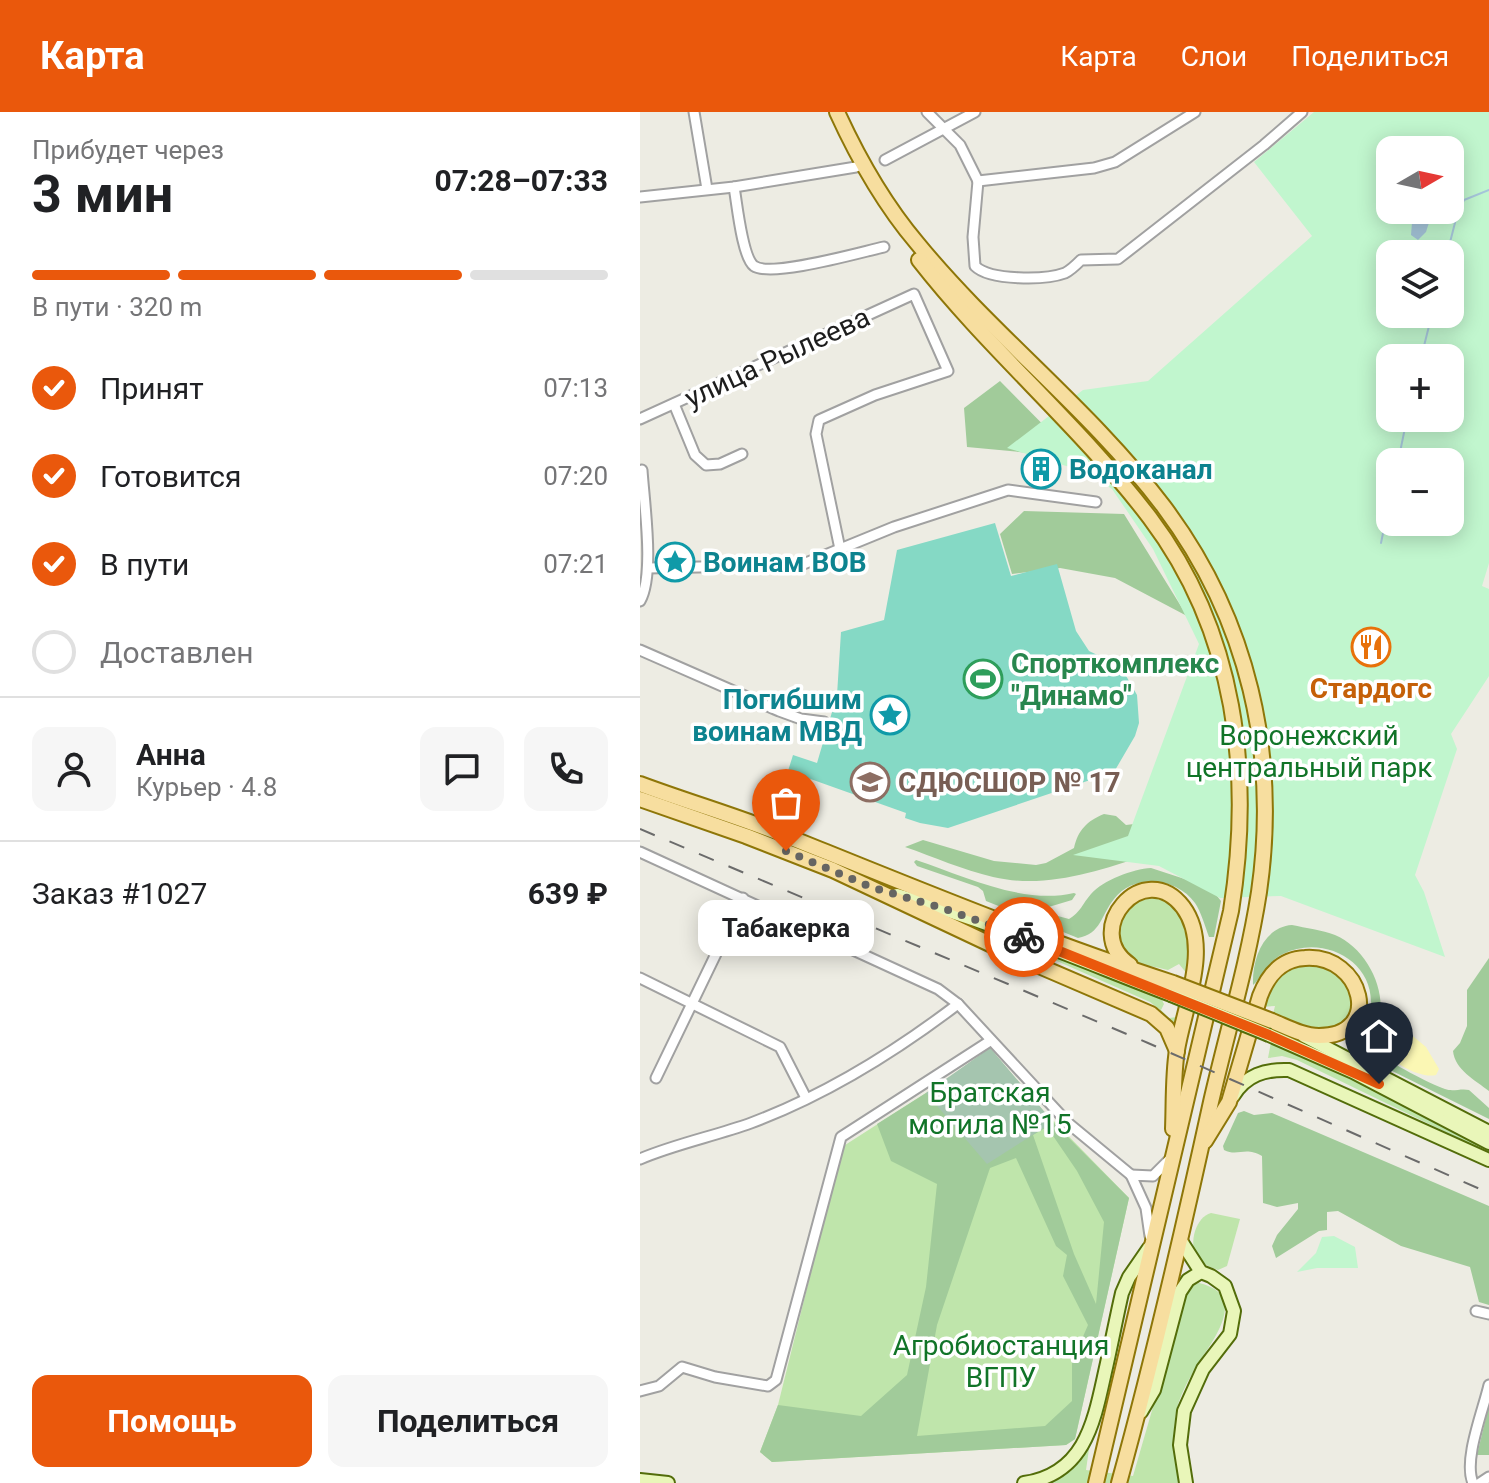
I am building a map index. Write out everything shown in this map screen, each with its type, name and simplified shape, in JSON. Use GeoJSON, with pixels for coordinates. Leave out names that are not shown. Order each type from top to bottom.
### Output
{"type":"FeatureCollection","features":[{"type":"Feature","properties":{"kind":"main road"},"geometry":{"type":"LineString","coordinates":[[828,112],[856,167],[906,243],[948,296],[1151,519],[1180,564],[1214,636],[1234,710],[1241,783],[1238,865],[1221,950],[1096,1483]]}},
{"type":"Feature","properties":{"kind":"main road"},"geometry":{"type":"LineString","coordinates":[[837,112],[853,146],[914,240],[1127,462],[1164,507],[1196,554],[1233,627],[1255,706],[1264,781],[1262,866],[1241,985],[1181,1241],[1119,1483]]}},
{"type":"Feature","properties":{"kind":"main road"},"geometry":{"type":"LineString","coordinates":[[640,784],[772,830],[871,887],[1009,953],[1151,1014],[1167,1028],[1177,1051]]}},
{"type":"Feature","properties":{"kind":"main road"},"geometry":{"type":"LineString","coordinates":[[640,799],[1140,972]]}},
{"type":"Feature","properties":{"kind":"main road"},"geometry":{"type":"LineString","coordinates":[[871,887],[945,909],[1275,1027],[1489,1132]]}},
{"type":"Feature","properties":{"kind":"main road"},"geometry":{"type":"LineString","coordinates":[[1171,1155],[1177,1051],[1192,980],[1195,944],[1189,917],[1182,906],[1165,892],[1153,890],[1134,894],[1126,899],[1115,915],[1115,950],[1122,960],[1172,989]]}},
{"type":"Feature","properties":{"kind":"main road"},"geometry":{"type":"LineString","coordinates":[[1229,1102],[1260,996],[1276,969],[1294,960],[1316,958],[1338,966],[1354,982],[1360,997],[1359,1007],[1348,1027],[1332,1035],[1318,1036],[1275,1027]]}},
{"type":"Feature","properties":{"kind":"main road"},"geometry":{"type":"LineString","coordinates":[[1275,1027],[1489,1143]]}},
{"type":"Feature","properties":{"kind":"main road"},"geometry":{"type":"LineString","coordinates":[[1202,1145],[1237,1089],[1255,1074],[1289,1070],[1489,1160]]}},
{"type":"Feature","properties":{"kind":"main road"},"geometry":{"type":"LineString","coordinates":[[1181,1241],[1201,1272],[1225,1286],[1232,1301],[1234,1323],[1230,1334],[1192,1387],[1184,1411],[1180,1445],[1186,1483]]}},
{"type":"Feature","properties":{"kind":"main road"},"geometry":{"type":"LineString","coordinates":[[1024,1483],[1064,1467],[1088,1436],[1122,1293],[1151,1245]]}},
{"type":"Feature","properties":{"kind":"main road"},"geometry":{"type":"LineString","coordinates":[[1137,1417],[1154,1390],[1180,1292],[1188,1280],[1201,1272]]}},
{"type":"Feature","properties":{"kind":"main road"},"geometry":{"type":"LineString","coordinates":[[640,1480],[668,1483]]}},
{"type":"Feature","properties":{"kind":"street"},"geometry":{"type":"LineString","coordinates":[[694,112],[707,189]]}},
{"type":"Feature","properties":{"kind":"street"},"geometry":{"type":"LineString","coordinates":[[927,112],[960,145],[978,181],[973,237],[975,266],[986,273],[1015,277],[1062,274],[1081,260],[1118,259],[1302,112]]}},
{"type":"Feature","properties":{"kind":"street"},"geometry":{"type":"LineString","coordinates":[[885,160],[975,112]]}},
{"type":"Feature","properties":{"kind":"street"},"geometry":{"type":"LineString","coordinates":[[978,181],[1094,168],[1115,162],[1195,112]]}},
{"type":"Feature","properties":{"kind":"street"},"geometry":{"type":"LineString","coordinates":[[640,197],[734,187],[856,167]]}},
{"type":"Feature","properties":{"kind":"street"},"geometry":{"type":"LineString","coordinates":[[734,187],[747,255],[753,266],[793,268],[884,247]]}},
{"type":"Feature","properties":{"kind":"street","name":"улица Рылеева"},"geometry":{"type":"LineString","coordinates":[[640,419],[914,294],[948,371],[875,395],[819,420],[816,434],[840,549]]}},
{"type":"Feature","properties":{"kind":"street"},"geometry":{"type":"LineString","coordinates":[[674,404],[695,455],[706,465],[720,464],[742,454]]}},
{"type":"Feature","properties":{"kind":"street"},"geometry":{"type":"LineString","coordinates":[[640,601],[646,588],[648,568],[642,470]]}},
{"type":"Feature","properties":{"kind":"street"},"geometry":{"type":"LineString","coordinates":[[648,568],[801,565],[894,527],[1008,490],[1096,502]]}},
{"type":"Feature","properties":{"kind":"street"},"geometry":{"type":"LineString","coordinates":[[640,650],[779,711],[801,719],[824,722]]}},
{"type":"Feature","properties":{"kind":"street"},"geometry":{"type":"LineString","coordinates":[[640,852],[905,972],[938,989],[958,1004],[1068,1123],[1131,1175],[1146,1208],[1151,1245]]}},
{"type":"Feature","properties":{"kind":"street"},"geometry":{"type":"LineString","coordinates":[[656,1078],[689,1004],[743,898]]}},
{"type":"Feature","properties":{"kind":"street"},"geometry":{"type":"LineString","coordinates":[[640,978],[780,1047],[806,1098]]}},
{"type":"Feature","properties":{"kind":"street"},"geometry":{"type":"LineString","coordinates":[[640,1159],[730,1127],[749,1124],[806,1098],[902,1045],[958,1004]]}},
{"type":"Feature","properties":{"kind":"street"},"geometry":{"type":"LineString","coordinates":[[640,1391],[659,1386],[682,1367],[715,1377],[768,1386],[776,1380],[841,1137],[990,1041]]}},
{"type":"Feature","properties":{"kind":"street"},"geometry":{"type":"LineString","coordinates":[[1131,1175],[1153,1176],[1171,1155]]}},
{"type":"Feature","properties":{"kind":"street"},"geometry":{"type":"LineString","coordinates":[[1476,1311],[1489,1314]]}},
{"type":"Feature","properties":{"kind":"street"},"geometry":{"type":"LineString","coordinates":[[1473,1483],[1469,1472],[1489,1385]]}},
{"type":"Feature","properties":{"kind":"street"},"geometry":{"type":"LineString","coordinates":[[1480,1483],[1489,1477]]}},
{"type":"Feature","properties":{"kind":"green space","name":"Воронежский центральный парк"},"geometry":{"type":"Polygon","coordinates":[[[1314,112],[1489,112],[1489,563],[1482,586],[1489,589],[1489,676],[1451,734],[1457,749],[1415,875],[1424,892],[1445,957],[1281,896],[1220,898],[1159,866],[1073,855],[1128,836],[1199,644],[1153,549],[1112,489],[1086,472],[1007,448],[1083,390],[1148,381],[1312,236],[1254,162],[1314,112]]]}},
{"type":"Feature","properties":{"kind":"green space"},"geometry":{"type":"Polygon","coordinates":[[[1000,381],[1088,470],[1030,453],[967,447],[964,408],[1000,381]]]}},
{"type":"Feature","properties":{"kind":"green space"},"geometry":{"type":"Polygon","coordinates":[[[1024,511],[1124,514],[1187,616],[1115,578],[1060,568],[1012,574],[1000,534],[1024,511]]]}},
{"type":"Feature","properties":{"kind":"green space"},"geometry":{"type":"Polygon","coordinates":[[[1104,814],[1116,816],[1126,825],[1134,824],[1144,856],[1089,873],[1031,881],[993,877],[905,847],[923,840],[994,861],[1036,865],[1074,848],[1084,827],[1104,814]]]}},
{"type":"Feature","properties":{"kind":"green space"},"geometry":{"type":"Polygon","coordinates":[[[916,860],[1014,892],[1055,896],[1074,893],[1072,900],[1042,909],[1043,912],[1069,919],[1103,884],[1127,873],[1151,868],[1213,891],[1221,901],[1214,937],[1209,937],[1195,903],[1187,894],[1166,883],[1143,882],[1122,891],[1096,928],[1078,938],[986,901],[978,887],[917,866],[916,860]]]}},
{"type":"Feature","properties":{"kind":"green space"},"geometry":{"type":"Polygon","coordinates":[[[1153,897],[1166,901],[1182,917],[1188,939],[1188,975],[1179,964],[1168,970],[1139,963],[1122,948],[1120,926],[1126,912],[1135,903],[1153,897]]]}},
{"type":"Feature","properties":{"kind":"green space"},"geometry":{"type":"Polygon","coordinates":[[[1292,925],[1335,935],[1355,948],[1363,958],[1379,992],[1380,1016],[1375,1039],[1377,1048],[1385,1057],[1448,1090],[1469,1090],[1489,1108],[1489,1119],[1358,1054],[1355,1043],[1371,1007],[1369,987],[1353,962],[1341,954],[1312,947],[1297,949],[1274,960],[1253,985],[1255,965],[1267,938],[1274,931],[1292,925]]]}},
{"type":"Feature","properties":{"kind":"green space"},"geometry":{"type":"Polygon","coordinates":[[[980,927],[1161,998],[1164,1004],[1161,1010],[1169,1018],[1177,1017],[1182,1010],[1177,1034],[1160,1010],[1150,1002],[980,927]]]}},
{"type":"Feature","properties":{"kind":"green space"},"geometry":{"type":"Polygon","coordinates":[[[1489,958],[1489,1091],[1462,1069],[1453,1051],[1467,1026],[1467,990],[1489,958]]]}},
{"type":"Feature","properties":{"kind":"green space"},"geometry":{"type":"Polygon","coordinates":[[[1307,964],[1332,969],[1350,987],[1352,1008],[1341,1025],[1330,1029],[1310,1028],[1273,1014],[1275,1006],[1261,1007],[1278,978],[1291,969],[1307,964]]]}},
{"type":"Feature","properties":{"kind":"green space"},"geometry":{"type":"Polygon","coordinates":[[[1271,1042],[1374,1088],[1489,1149],[1489,1153],[1297,1060],[1282,1056],[1268,1058],[1271,1042]]]}},
{"type":"Feature","properties":{"kind":"green space"},"geometry":{"type":"Polygon","coordinates":[[[990,1048],[1053,1122],[1129,1198],[1075,1439],[1066,1445],[772,1462],[760,1452],[778,1405],[861,1416],[907,1375],[926,1287],[937,1184],[891,1161],[877,1124],[990,1048]],[[1047,1127],[1033,1135],[1074,1254],[1096,1304],[1104,1222],[1077,1171],[1047,1127]],[[1016,1158],[990,1168],[937,1325],[917,1436],[1045,1426],[1072,1401],[1072,1362],[1088,1325],[1063,1276],[1067,1255],[1056,1246],[1016,1158]]]}},
{"type":"Feature","properties":{"kind":"green space","name":"Братская могила №15"},"geometry":{"type":"Polygon","coordinates":[[[990,1048],[1053,1122],[987,1164],[926,1093],[990,1048]]]}},
{"type":"Feature","properties":{"kind":"green space","name":"Агробиостанция ВГПУ"},"geometry":{"type":"Polygon","coordinates":[[[926,1093],[986,1162],[1048,1115],[1129,1198],[1075,1439],[1066,1445],[772,1462],[760,1452],[778,1405],[842,1147],[926,1093]]]}},
{"type":"Feature","properties":{"kind":"green space"},"geometry":{"type":"Polygon","coordinates":[[[1244,1111],[1254,1115],[1272,1113],[1489,1206],[1489,1305],[1479,1302],[1470,1267],[1401,1246],[1338,1211],[1327,1212],[1327,1230],[1319,1231],[1276,1258],[1272,1246],[1298,1209],[1298,1203],[1277,1207],[1263,1203],[1262,1156],[1224,1150],[1238,1113],[1244,1111]]]}},
{"type":"Feature","properties":{"kind":"green space"},"geometry":{"type":"Polygon","coordinates":[[[1211,1213],[1240,1219],[1227,1266],[1218,1270],[1199,1259],[1193,1245],[1198,1225],[1211,1213]]]}},
{"type":"Feature","properties":{"kind":"green space"},"geometry":{"type":"Polygon","coordinates":[[[1334,1236],[1355,1247],[1358,1268],[1317,1268],[1297,1272],[1316,1253],[1322,1237],[1334,1236]]]}},
{"type":"Feature","properties":{"kind":"green space"},"geometry":{"type":"Polygon","coordinates":[[[1199,1283],[1215,1290],[1223,1299],[1225,1311],[1215,1338],[1188,1382],[1177,1408],[1175,1436],[1179,1483],[1047,1483],[1077,1464],[1090,1442],[1086,1470],[1133,1476],[1188,1286],[1199,1283]]]}},
{"type":"Feature","properties":{"kind":"green space"},"geometry":{"type":"Polygon","coordinates":[[[1489,1405],[1489,1455],[1477,1455],[1489,1405]]]}},
{"type":"Feature","properties":{"kind":"sand"},"geometry":{"type":"Polygon","coordinates":[[[1392,1014],[1426,1047],[1439,1069],[1436,1075],[1414,1072],[1386,1052],[1382,1031],[1387,1015],[1392,1014]]]}},
{"type":"Feature","properties":{"kind":"shaded area"},"geometry":{"type":"Polygon","coordinates":[[[1412,224],[1429,224],[1418,240],[1411,235],[1412,224]]]}},
{"type":"Feature","properties":{"kind":"shaded area","name":"Спорткомплекс \"Динамо\""},"geometry":{"type":"Polygon","coordinates":[[[995,523],[1011,576],[1057,564],[1076,631],[1089,651],[1110,661],[1125,674],[1137,695],[1139,723],[1114,772],[948,828],[905,818],[906,813],[788,771],[793,755],[817,763],[837,695],[841,632],[884,620],[897,550],[995,523]]]}},
{"type":"Feature","properties":{"kind":"waterway"},"geometry":{"type":"LineString","coordinates":[[1451,240],[1464,200],[1489,190]]}},
{"type":"Feature","properties":{"kind":"waterway"},"geometry":{"type":"LineString","coordinates":[[1424,344],[1428,328]]}},
{"type":"Feature","properties":{"kind":"waterway"},"geometry":{"type":"LineString","coordinates":[[1401,448],[1404,432]]}},
{"type":"Feature","properties":{"kind":"waterway"},"geometry":{"type":"LineString","coordinates":[[1381,543],[1382,536]]}},
{"type":"Feature","properties":{"kind":"railway"},"geometry":{"type":"LineString","coordinates":[[640,829],[1148,1043],[1489,1193]]}},
{"type":"Feature","properties":{"kind":"way so far"},"geometry":{"type":"LineString","coordinates":[[786,851],[871,887],[1024,937]]}},
{"type":"Feature","properties":{"kind":"place","name":"Водоканал"},"geometry":{"type":"Point","coordinates":[1041,469]}},
{"type":"Feature","properties":{"kind":"place","name":"Воинам ВОВ"},"geometry":{"type":"Point","coordinates":[675,562]}},
{"type":"Feature","properties":{"kind":"place","name":"Стардогс"},"geometry":{"type":"Point","coordinates":[1371,647]}},
{"type":"Feature","properties":{"kind":"place","name":"Спорткомплекс \"Динамо\""},"geometry":{"type":"Point","coordinates":[983,679]}},
{"type":"Feature","properties":{"kind":"place","name":"Погибшим воинам МВД"},"geometry":{"type":"Point","coordinates":[890,715]}},
{"type":"Feature","properties":{"kind":"place","name":"СДЮСШОР № 17"},"geometry":{"type":"Point","coordinates":[870,782]}},
{"type":"Feature","properties":{"kind":"place","name":"Табакерка"},"geometry":{"type":"Point","coordinates":[786,851]}},
{"type":"Feature","properties":{"kind":"route"},"geometry":{"type":"LineString","coordinates":[[1024,937],[1269,1035],[1379,1084]]}}]}
